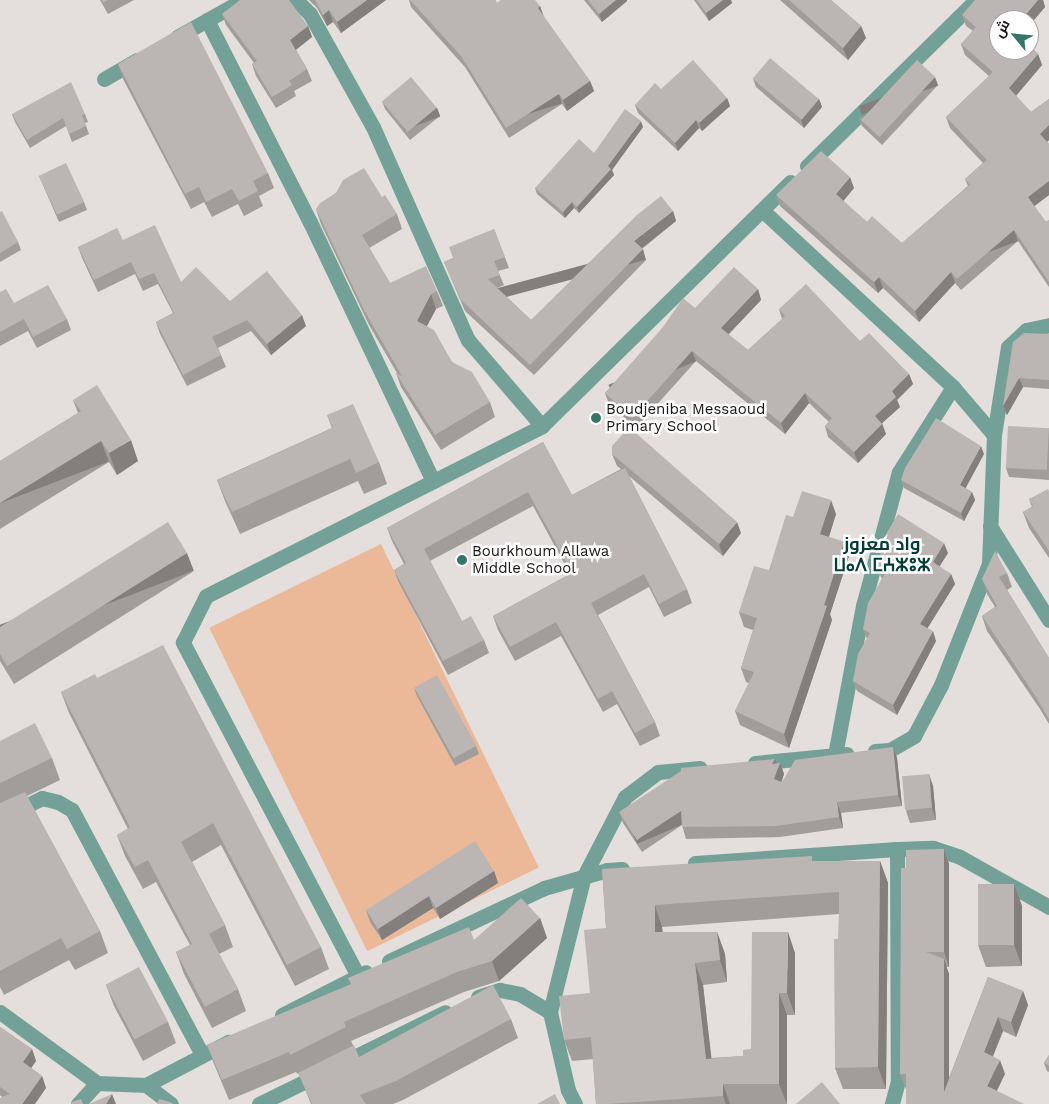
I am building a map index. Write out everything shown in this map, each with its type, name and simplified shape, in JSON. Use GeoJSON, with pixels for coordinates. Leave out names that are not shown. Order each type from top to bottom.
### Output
{"type":"FeatureCollection","features":[{"type":"Feature","properties":{"kind":"street"},"geometry":{"type":"LineString","coordinates":[[164,45],[243,0]]}},
{"type":"Feature","properties":{"kind":"street"},"geometry":{"type":"LineString","coordinates":[[296,0],[310,14],[373,127],[468,340],[542,426]]}},
{"type":"Feature","properties":{"kind":"street"},"geometry":{"type":"LineString","coordinates":[[358,976],[183,642],[206,596],[542,426],[976,0]]}},
{"type":"Feature","properties":{"kind":"street"},"geometry":{"type":"LineString","coordinates":[[207,20],[310,222],[433,481]]}},
{"type":"Feature","properties":{"kind":"street"},"geometry":{"type":"LineString","coordinates":[[104,79],[147,54]]}},
{"type":"Feature","properties":{"kind":"street"},"geometry":{"type":"LineString","coordinates":[[762,210],[953,387],[994,435]]}},
{"type":"Feature","properties":{"kind":"street"},"geometry":{"type":"LineString","coordinates":[[737,764],[890,750],[914,736],[941,685],[989,564],[994,435],[1008,347],[1026,330],[1049,326]]}},
{"type":"Feature","properties":{"kind":"street"},"geometry":{"type":"LineString","coordinates":[[834,755],[863,606],[898,472],[953,387]]}},
{"type":"Feature","properties":{"kind":"street"},"geometry":{"type":"LineString","coordinates":[[990,526],[1049,620]]}},
{"type":"Feature","properties":{"kind":"street"},"geometry":{"type":"LineString","coordinates":[[575,1104],[568,1090],[550,1012],[584,876],[626,798],[658,772],[717,766]]}},
{"type":"Feature","properties":{"kind":"street"},"geometry":{"type":"LineString","coordinates":[[0,819],[42,798],[58,802],[72,810],[202,1055]]}},
{"type":"Feature","properties":{"kind":"street"},"geometry":{"type":"LineString","coordinates":[[676,865],[933,848],[960,857],[1049,907]]}},
{"type":"Feature","properties":{"kind":"street"},"geometry":{"type":"LineString","coordinates":[[892,1104],[898,1081],[897,849]]}},
{"type":"Feature","properties":{"kind":"street"},"geometry":{"type":"LineString","coordinates":[[271,1020],[358,976],[544,888],[607,870],[637,868]]}},
{"type":"Feature","properties":{"kind":"street"},"geometry":{"type":"LineString","coordinates":[[259,1104],[288,1098],[462,1003],[500,990],[520,994],[550,1012]]}},
{"type":"Feature","properties":{"kind":"street"},"geometry":{"type":"LineString","coordinates":[[0,1012],[98,1082],[146,1084],[245,1033]]}},
{"type":"Feature","properties":{"kind":"street"},"geometry":{"type":"LineString","coordinates":[[78,1104],[98,1082]]}},
{"type":"Feature","properties":{"kind":"street"},"geometry":{"type":"LineString","coordinates":[[146,1084],[171,1104]]}},
{"type":"Feature","properties":{"kind":"shaded area"},"geometry":{"type":"Polygon","coordinates":[[[381,544],[539,868],[367,951],[209,628],[381,544]]]}},
{"type":"Feature","properties":{"kind":"building"},"geometry":{"type":"Polygon","coordinates":[[[240,0],[289,0],[308,26],[290,40],[307,69],[289,81],[292,85],[272,97],[252,64],[257,61],[222,14],[240,0]]]}},
{"type":"Feature","properties":{"kind":"building"},"geometry":{"type":"Polygon","coordinates":[[[315,0],[367,0],[337,22],[329,10],[323,15],[315,0]]]}},
{"type":"Feature","properties":{"kind":"building"},"geometry":{"type":"Polygon","coordinates":[[[410,0],[495,0],[497,3],[501,0],[535,0],[540,6],[538,8],[590,81],[563,100],[559,94],[506,128],[461,56],[410,0]]]}},
{"type":"Feature","properties":{"kind":"building"},"geometry":{"type":"Polygon","coordinates":[[[588,0],[616,0],[599,14],[588,0]]]}},
{"type":"Feature","properties":{"kind":"building"},"geometry":{"type":"Polygon","coordinates":[[[697,0],[723,0],[706,13],[697,0]]]}},
{"type":"Feature","properties":{"kind":"building"},"geometry":{"type":"Polygon","coordinates":[[[789,0],[831,0],[861,26],[843,48],[789,0]]]}},
{"type":"Feature","properties":{"kind":"building"},"geometry":{"type":"Polygon","coordinates":[[[975,0],[1038,0],[1030,10],[989,10],[989,60],[1033,60],[1009,88],[1031,112],[1049,99],[1049,125],[1040,134],[1049,144],[1049,181],[1028,197],[1046,222],[1049,220],[1049,282],[1014,230],[957,279],[951,272],[915,311],[879,277],[874,282],[776,195],[821,151],[850,177],[836,194],[867,222],[872,216],[902,243],[970,185],[965,179],[987,160],[946,117],[993,72],[961,44],[976,27],[962,15],[975,0]]]}},
{"type":"Feature","properties":{"kind":"building"},"geometry":{"type":"Polygon","coordinates":[[[191,22],[268,173],[253,181],[258,191],[239,201],[232,189],[206,202],[199,187],[185,194],[118,64],[191,22]]]}},
{"type":"Feature","properties":{"kind":"building"},"geometry":{"type":"Polygon","coordinates":[[[770,58],[819,99],[802,120],[753,79],[770,58]]]}},
{"type":"Feature","properties":{"kind":"building"},"geometry":{"type":"Polygon","coordinates":[[[693,60],[727,98],[699,123],[696,120],[675,143],[635,105],[655,83],[661,89],[693,60]]]}},
{"type":"Feature","properties":{"kind":"building"},"geometry":{"type":"Polygon","coordinates":[[[917,60],[935,77],[879,137],[861,120],[917,60]]]}},
{"type":"Feature","properties":{"kind":"building"},"geometry":{"type":"Polygon","coordinates":[[[411,77],[437,108],[408,132],[382,101],[411,77]]]}},
{"type":"Feature","properties":{"kind":"building"},"geometry":{"type":"Polygon","coordinates":[[[71,82],[85,114],[82,115],[86,126],[69,134],[63,118],[27,140],[12,114],[71,82]]]}},
{"type":"Feature","properties":{"kind":"building"},"geometry":{"type":"Polygon","coordinates":[[[625,109],[641,121],[608,166],[611,169],[577,207],[572,202],[563,212],[535,188],[579,139],[594,153],[625,109]]]}},
{"type":"Feature","properties":{"kind":"building"},"geometry":{"type":"Polygon","coordinates":[[[66,163],[84,202],[57,215],[39,176],[66,163]]]}},
{"type":"Feature","properties":{"kind":"building"},"geometry":{"type":"Polygon","coordinates":[[[364,168],[382,197],[385,195],[397,214],[362,235],[390,283],[426,266],[437,291],[431,294],[417,321],[434,330],[452,362],[472,372],[490,402],[435,435],[396,373],[402,376],[364,310],[316,209],[320,203],[336,193],[343,180],[364,168]]]}},
{"type":"Feature","properties":{"kind":"building"},"geometry":{"type":"Polygon","coordinates":[[[661,196],[673,211],[634,241],[643,249],[530,365],[461,300],[444,262],[453,258],[449,247],[494,229],[505,257],[494,261],[500,275],[488,279],[531,320],[637,215],[661,196]]]}},
{"type":"Feature","properties":{"kind":"building"},"geometry":{"type":"Polygon","coordinates":[[[2,211],[18,242],[0,253],[0,212],[2,211]]]}},
{"type":"Feature","properties":{"kind":"building"},"geometry":{"type":"Polygon","coordinates":[[[155,225],[181,282],[196,267],[230,301],[267,271],[302,315],[267,344],[247,320],[212,337],[221,355],[183,375],[156,322],[174,313],[154,273],[139,279],[131,262],[94,280],[78,247],[117,228],[123,240],[155,225]]]}},
{"type":"Feature","properties":{"kind":"building"},"geometry":{"type":"Polygon","coordinates":[[[734,267],[758,289],[721,328],[748,350],[785,316],[779,309],[806,284],[860,341],[869,333],[909,374],[892,391],[896,397],[875,416],[882,424],[854,452],[825,426],[832,418],[805,393],[781,423],[692,351],[632,418],[605,393],[663,327],[683,298],[695,308],[734,267]]]}},
{"type":"Feature","properties":{"kind":"building"},"geometry":{"type":"Polygon","coordinates":[[[48,285],[67,319],[33,337],[24,319],[0,332],[0,292],[6,289],[14,303],[48,285]]]}},
{"type":"Feature","properties":{"kind":"building"},"geometry":{"type":"Polygon","coordinates":[[[1024,333],[1049,334],[1049,380],[1019,378],[1003,406],[1013,342],[1024,333]]]}},
{"type":"Feature","properties":{"kind":"building"},"geometry":{"type":"Polygon","coordinates":[[[97,385],[131,440],[109,453],[101,441],[0,503],[0,461],[81,411],[73,400],[97,385]]]}},
{"type":"Feature","properties":{"kind":"building"},"geometry":{"type":"Polygon","coordinates":[[[353,404],[379,462],[356,473],[350,459],[232,512],[217,480],[333,428],[327,415],[353,404]]]}},
{"type":"Feature","properties":{"kind":"building"},"geometry":{"type":"Polygon","coordinates":[[[936,418],[981,446],[960,485],[972,492],[961,513],[901,480],[905,468],[936,418]]]}},
{"type":"Feature","properties":{"kind":"building"},"geometry":{"type":"Polygon","coordinates":[[[1008,426],[1049,428],[1047,470],[1006,468],[1008,426]]]}},
{"type":"Feature","properties":{"kind":"building"},"geometry":{"type":"Polygon","coordinates":[[[629,427],[737,522],[719,544],[612,454],[612,446],[629,427]]]}},
{"type":"Feature","properties":{"kind":"building"},"geometry":{"type":"Polygon","coordinates":[[[543,442],[572,495],[625,468],[687,589],[659,604],[644,574],[591,603],[655,722],[635,733],[612,691],[598,699],[556,622],[510,647],[493,616],[572,573],[528,492],[424,549],[462,621],[471,616],[484,640],[443,661],[394,570],[406,563],[387,528],[543,442]]]}},
{"type":"Feature","properties":{"kind":"building"},"geometry":{"type":"Polygon","coordinates":[[[1048,489],[1049,551],[1023,512],[1033,506],[1029,499],[1048,489]]]}},
{"type":"Feature","properties":{"kind":"building"},"geometry":{"type":"Polygon","coordinates":[[[802,491],[831,500],[820,534],[844,542],[824,605],[827,606],[784,734],[735,711],[754,672],[741,668],[757,618],[739,612],[754,566],[769,570],[786,515],[793,517],[802,491]]]}},
{"type":"Feature","properties":{"kind":"building"},"geometry":{"type":"Polygon","coordinates":[[[898,514],[944,543],[933,562],[951,574],[920,624],[933,631],[893,705],[853,681],[858,654],[870,633],[863,629],[868,603],[886,572],[877,567],[886,534],[898,514]]]}},
{"type":"Feature","properties":{"kind":"building"},"geometry":{"type":"Polygon","coordinates":[[[168,522],[187,553],[7,666],[0,654],[0,627],[168,522]]]}},
{"type":"Feature","properties":{"kind":"building"},"geometry":{"type":"Polygon","coordinates":[[[995,551],[1007,573],[999,577],[1049,658],[1049,719],[982,616],[997,606],[982,579],[995,551]]]}},
{"type":"Feature","properties":{"kind":"building"},"geometry":{"type":"Polygon","coordinates":[[[163,645],[321,947],[287,965],[213,823],[181,842],[225,925],[209,934],[238,989],[205,1007],[176,952],[192,944],[148,860],[135,867],[117,835],[130,827],[61,692],[95,674],[97,678],[163,645]]]}},
{"type":"Feature","properties":{"kind":"building"},"geometry":{"type":"Polygon","coordinates":[[[437,675],[476,746],[454,758],[414,688],[437,675]]]}},
{"type":"Feature","properties":{"kind":"building"},"geometry":{"type":"Polygon","coordinates":[[[35,723],[52,758],[0,783],[0,741],[35,723]]]}},
{"type":"Feature","properties":{"kind":"building"},"geometry":{"type":"Polygon","coordinates":[[[893,747],[898,795],[837,802],[839,817],[776,826],[682,827],[681,811],[637,840],[619,812],[681,771],[681,768],[775,759],[772,764],[780,763],[774,779],[782,782],[795,760],[893,747]]]}},
{"type":"Feature","properties":{"kind":"building"},"geometry":{"type":"Polygon","coordinates":[[[929,774],[932,808],[905,810],[902,776],[929,774]]]}},
{"type":"Feature","properties":{"kind":"building"},"geometry":{"type":"Polygon","coordinates":[[[25,792],[100,931],[67,949],[61,938],[0,971],[0,803],[25,792]]]}},
{"type":"Feature","properties":{"kind":"building"},"geometry":{"type":"Polygon","coordinates":[[[475,841],[494,871],[436,908],[429,896],[378,929],[366,910],[475,841]]]}},
{"type":"Feature","properties":{"kind":"building"},"geometry":{"type":"Polygon","coordinates":[[[944,849],[944,952],[926,952],[944,959],[944,1092],[988,977],[1023,991],[1011,1022],[998,1017],[984,1052],[1000,1060],[987,1086],[1024,1104],[906,1104],[906,1074],[900,1074],[901,868],[906,868],[906,850],[944,849]]]}},
{"type":"Feature","properties":{"kind":"building"},"geometry":{"type":"Polygon","coordinates":[[[812,856],[812,861],[880,861],[878,1067],[835,1068],[834,939],[839,939],[839,892],[655,905],[655,932],[717,932],[720,960],[695,963],[706,1059],[743,1056],[743,1050],[751,1049],[752,932],[788,932],[787,993],[779,993],[779,1084],[723,1084],[723,1096],[596,1104],[591,1037],[564,1040],[559,996],[590,993],[584,930],[606,928],[602,869],[812,856]]]}},
{"type":"Feature","properties":{"kind":"building"},"geometry":{"type":"Polygon","coordinates":[[[978,884],[1014,884],[1014,945],[978,945],[978,884]]]}},
{"type":"Feature","properties":{"kind":"building"},"geometry":{"type":"Polygon","coordinates":[[[521,898],[540,918],[492,961],[457,972],[344,1022],[346,1027],[290,1055],[289,1052],[222,1080],[207,1045],[351,984],[348,978],[469,927],[474,940],[521,898]]]}},
{"type":"Feature","properties":{"kind":"building"},"geometry":{"type":"Polygon","coordinates":[[[139,967],[168,1022],[135,1040],[105,985],[139,967]]]}},
{"type":"Feature","properties":{"kind":"building"},"geometry":{"type":"Polygon","coordinates":[[[493,985],[511,1019],[396,1081],[360,1095],[366,1104],[312,1104],[298,1073],[354,1045],[359,1057],[493,985]]]}},
{"type":"Feature","properties":{"kind":"building"},"geometry":{"type":"Polygon","coordinates":[[[0,1027],[32,1049],[23,1062],[42,1076],[22,1104],[0,1104],[0,1098],[10,1094],[0,1087],[0,1027]]]}},
{"type":"Feature","properties":{"kind":"building"},"geometry":{"type":"Polygon","coordinates":[[[1049,1055],[1049,1066],[1044,1063],[1049,1055]]]}},
{"type":"Feature","properties":{"kind":"building"},"geometry":{"type":"Polygon","coordinates":[[[822,1082],[840,1104],[796,1104],[822,1082]]]}},
{"type":"Feature","properties":{"kind":"building"},"geometry":{"type":"Polygon","coordinates":[[[112,1094],[106,1104],[89,1104],[112,1094]]]}},
{"type":"Feature","properties":{"kind":"building"},"geometry":{"type":"Polygon","coordinates":[[[555,1094],[560,1104],[537,1104],[555,1094]]]}},
{"type":"Feature","properties":{"kind":"building"},"geometry":{"type":"Polygon","coordinates":[[[81,1099],[83,1104],[71,1104],[72,1102],[81,1099]]]}},
{"type":"Feature","properties":{"kind":"building"},"geometry":{"type":"Polygon","coordinates":[[[159,1099],[170,1102],[174,1104],[157,1104],[159,1099]]]}},
{"type":"Feature","properties":{"kind":"place","name":"Boudjeniba Messaoud Primary School"},"geometry":{"type":"Point","coordinates":[596,418]}},
{"type":"Feature","properties":{"kind":"place","name":"Bourkhoum Allawa Middle School"},"geometry":{"type":"Point","coordinates":[462,560]}},
{"type":"Feature","properties":{"kind":"district","name":"واد معزوز ⵡⴰⴷ ⵎⵄⵣⵓⵣ"},"geometry":{"type":"Point","coordinates":[882,555]}}]}
